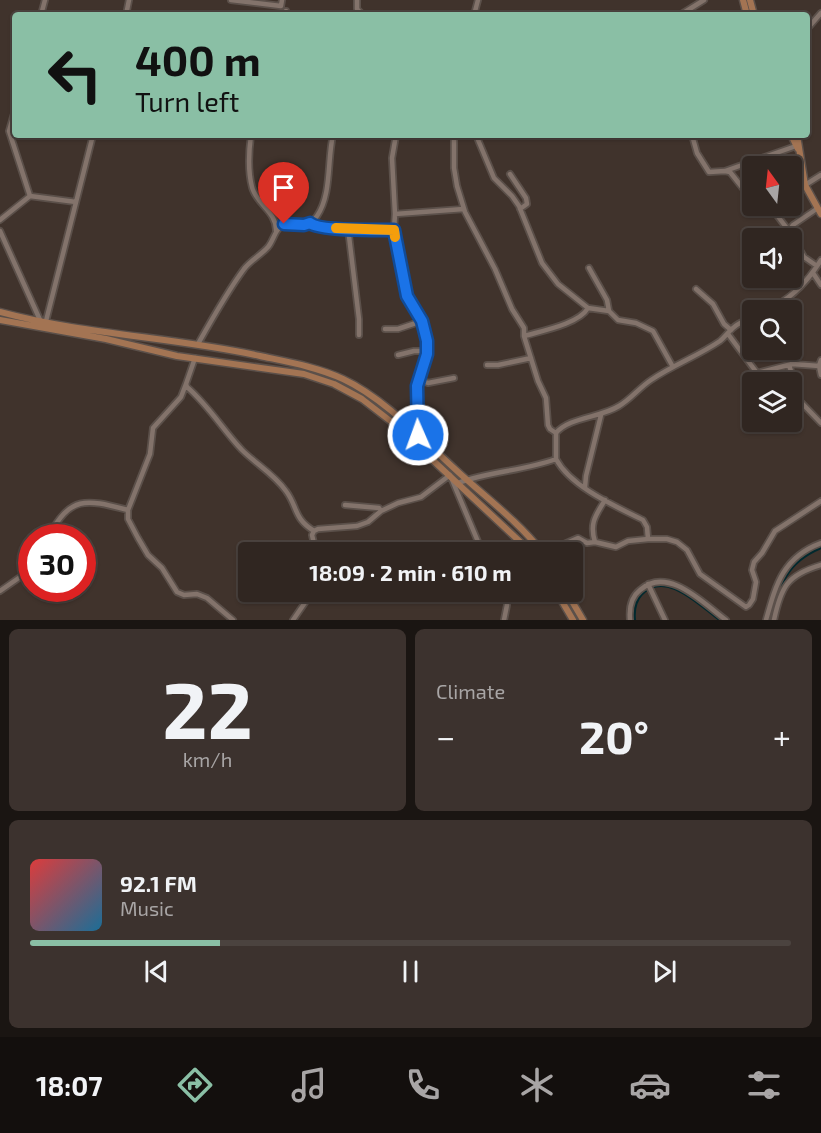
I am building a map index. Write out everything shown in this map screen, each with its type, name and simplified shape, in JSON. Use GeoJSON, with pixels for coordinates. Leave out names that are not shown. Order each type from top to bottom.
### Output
{"type":"FeatureCollection","features":[{"type":"Feature","properties":{"kind":"main road"},"geometry":{"type":"LineString","coordinates":[[792,138],[801,154]]}},
{"type":"Feature","properties":{"kind":"main road"},"geometry":{"type":"LineString","coordinates":[[798,138],[805,185],[819,211]]}},
{"type":"Feature","properties":{"kind":"main road"},"geometry":{"type":"LineString","coordinates":[[0,312],[96,331],[195,344],[284,361],[322,371],[344,380],[375,398],[534,542]]}},
{"type":"Feature","properties":{"kind":"main road"},"geometry":{"type":"LineString","coordinates":[[0,320],[106,339],[186,357],[304,374],[334,384],[362,399],[393,423],[520,542]]}},
{"type":"Feature","properties":{"kind":"main road"},"geometry":{"type":"LineString","coordinates":[[186,357],[195,344]]}},
{"type":"Feature","properties":{"kind":"main road"},"geometry":{"type":"LineString","coordinates":[[198,358],[207,346]]}},
{"type":"Feature","properties":{"kind":"main road"},"geometry":{"type":"LineString","coordinates":[[562,602],[573,620]]}},
{"type":"Feature","properties":{"kind":"main road"},"geometry":{"type":"LineString","coordinates":[[572,602],[583,620]]}},
{"type":"Feature","properties":{"kind":"street"},"geometry":{"type":"LineString","coordinates":[[231,0],[281,6],[282,0]]}},
{"type":"Feature","properties":{"kind":"street"},"geometry":{"type":"LineString","coordinates":[[685,12],[704,0]]}},
{"type":"Feature","properties":{"kind":"street"},"geometry":{"type":"LineString","coordinates":[[810,26],[821,13]]}},
{"type":"Feature","properties":{"kind":"street"},"geometry":{"type":"LineString","coordinates":[[12,120],[9,130],[30,196]]}},
{"type":"Feature","properties":{"kind":"street"},"geometry":{"type":"LineString","coordinates":[[0,132],[9,130]]}},
{"type":"Feature","properties":{"kind":"street"},"geometry":{"type":"LineString","coordinates":[[43,321],[92,138]]}},
{"type":"Feature","properties":{"kind":"street"},"geometry":{"type":"LineString","coordinates":[[251,138],[252,189],[271,213],[276,231]]}},
{"type":"Feature","properties":{"kind":"street"},"geometry":{"type":"LineString","coordinates":[[195,344],[244,268],[266,249],[276,231],[284,224],[304,225],[317,217],[323,205],[333,138]]}},
{"type":"Feature","properties":{"kind":"street"},"geometry":{"type":"LineString","coordinates":[[395,138],[392,158],[394,230],[407,296],[422,321],[427,341],[427,351],[416,393],[418,435]]}},
{"type":"Feature","properties":{"kind":"street"},"geometry":{"type":"LineString","coordinates":[[454,138],[454,168],[464,209],[495,269],[512,309],[524,328],[524,336],[538,381],[548,402],[548,425],[556,433]]}},
{"type":"Feature","properties":{"kind":"street"},"geometry":{"type":"LineString","coordinates":[[477,138],[494,178],[512,196],[520,209],[542,263],[558,284],[588,308],[609,311]]}},
{"type":"Feature","properties":{"kind":"street"},"geometry":{"type":"LineString","coordinates":[[694,138],[697,153],[709,172],[725,171],[796,146]]}},
{"type":"Feature","properties":{"kind":"street"},"geometry":{"type":"LineString","coordinates":[[725,171],[730,172],[742,187]]}},
{"type":"Feature","properties":{"kind":"street"},"geometry":{"type":"LineString","coordinates":[[510,174],[526,198],[526,204],[520,209]]}},
{"type":"Feature","properties":{"kind":"street"},"geometry":{"type":"LineString","coordinates":[[805,185],[821,175]]}},
{"type":"Feature","properties":{"kind":"street"},"geometry":{"type":"LineString","coordinates":[[0,219],[30,196],[76,202]]}},
{"type":"Feature","properties":{"kind":"street"},"geometry":{"type":"LineString","coordinates":[[395,214],[464,209]]}},
{"type":"Feature","properties":{"kind":"street"},"geometry":{"type":"LineString","coordinates":[[791,228],[819,211]]}},
{"type":"Feature","properties":{"kind":"street"},"geometry":{"type":"LineString","coordinates":[[778,216],[787,228]]}},
{"type":"Feature","properties":{"kind":"street"},"geometry":{"type":"LineString","coordinates":[[310,223],[314,226],[394,230]]}},
{"type":"Feature","properties":{"kind":"street"},"geometry":{"type":"LineString","coordinates":[[348,228],[359,335]]}},
{"type":"Feature","properties":{"kind":"street"},"geometry":{"type":"LineString","coordinates":[[0,231],[43,321]]}},
{"type":"Feature","properties":{"kind":"street"},"geometry":{"type":"LineString","coordinates":[[802,254],[817,266]]}},
{"type":"Feature","properties":{"kind":"street"},"geometry":{"type":"LineString","coordinates":[[802,285],[821,260]]}},
{"type":"Feature","properties":{"kind":"street"},"geometry":{"type":"LineString","coordinates":[[590,268],[607,300],[609,311],[618,320],[636,323],[653,331],[673,367]]}},
{"type":"Feature","properties":{"kind":"street"},"geometry":{"type":"LineString","coordinates":[[813,273],[821,285]]}},
{"type":"Feature","properties":{"kind":"street"},"geometry":{"type":"LineString","coordinates":[[783,300],[799,288]]}},
{"type":"Feature","properties":{"kind":"street"},"geometry":{"type":"LineString","coordinates":[[696,290],[713,304],[756,372]]}},
{"type":"Feature","properties":{"kind":"street"},"geometry":{"type":"LineString","coordinates":[[524,336],[574,319],[585,313],[588,308]]}},
{"type":"Feature","properties":{"kind":"street"},"geometry":{"type":"LineString","coordinates":[[385,329],[398,329],[422,321]]}},
{"type":"Feature","properties":{"kind":"street"},"geometry":{"type":"LineString","coordinates":[[556,433],[568,423],[601,415],[619,406],[649,381],[695,357],[742,322]]}},
{"type":"Feature","properties":{"kind":"street"},"geometry":{"type":"LineString","coordinates":[[399,355],[414,351],[427,351]]}},
{"type":"Feature","properties":{"kind":"street"},"geometry":{"type":"LineString","coordinates":[[198,358],[181,397],[153,428],[150,454],[128,510],[128,519],[148,555],[162,568],[177,592],[184,595],[197,594],[207,598],[232,620]]}},
{"type":"Feature","properties":{"kind":"street"},"geometry":{"type":"LineString","coordinates":[[488,365],[531,358]]}},
{"type":"Feature","properties":{"kind":"street"},"geometry":{"type":"LineString","coordinates":[[821,360],[819,366],[821,375]]}},
{"type":"Feature","properties":{"kind":"street"},"geometry":{"type":"LineString","coordinates":[[761,372],[789,365],[819,366]]}},
{"type":"Feature","properties":{"kind":"street"},"geometry":{"type":"LineString","coordinates":[[789,365],[795,384],[795,396],[821,423]]}},
{"type":"Feature","properties":{"kind":"street"},"geometry":{"type":"LineString","coordinates":[[418,379],[428,383],[454,378]]}},
{"type":"Feature","properties":{"kind":"street"},"geometry":{"type":"LineString","coordinates":[[186,384],[243,451],[263,467],[286,491],[300,521],[314,531]]}},
{"type":"Feature","properties":{"kind":"street"},"geometry":{"type":"LineString","coordinates":[[585,487],[601,415]]}},
{"type":"Feature","properties":{"kind":"street"},"geometry":{"type":"LineString","coordinates":[[556,433],[556,459],[560,466],[585,487],[643,520],[647,527],[648,539]]}},
{"type":"Feature","properties":{"kind":"street"},"geometry":{"type":"LineString","coordinates":[[458,483],[486,474],[536,466],[556,459]]}},
{"type":"Feature","properties":{"kind":"street"},"geometry":{"type":"LineString","coordinates":[[314,531],[357,526],[368,522],[381,511],[421,496],[450,475],[478,542]]}},
{"type":"Feature","properties":{"kind":"street"},"geometry":{"type":"LineString","coordinates":[[595,542],[591,528],[593,519],[605,500]]}},
{"type":"Feature","properties":{"kind":"street"},"geometry":{"type":"LineString","coordinates":[[568,542],[578,538],[587,543],[595,542],[616,547],[628,541],[648,539],[667,539],[677,542],[687,550],[700,574],[746,607],[753,599],[756,582],[752,570],[754,562],[762,554],[775,531],[821,501]]}},
{"type":"Feature","properties":{"kind":"street"},"geometry":{"type":"LineString","coordinates":[[57,524],[66,510],[84,502],[106,504],[128,510]]}},
{"type":"Feature","properties":{"kind":"street"},"geometry":{"type":"LineString","coordinates":[[345,505],[379,508],[381,511]]}},
{"type":"Feature","properties":{"kind":"street"},"geometry":{"type":"LineString","coordinates":[[314,531],[312,535],[314,542]]}},
{"type":"Feature","properties":{"kind":"street"},"geometry":{"type":"LineString","coordinates":[[766,620],[778,581],[789,563],[800,553],[821,543]]}},
{"type":"Feature","properties":{"kind":"street"},"geometry":{"type":"LineString","coordinates":[[774,620],[784,587],[792,578],[809,568],[821,565]]}},
{"type":"Feature","properties":{"kind":"street"},"geometry":{"type":"LineString","coordinates":[[0,591],[18,578]]}},
{"type":"Feature","properties":{"kind":"street"},"geometry":{"type":"LineString","coordinates":[[630,620],[632,599],[639,590],[668,582],[675,584],[726,620]]}},
{"type":"Feature","properties":{"kind":"street"},"geometry":{"type":"LineString","coordinates":[[649,586],[664,620]]}},
{"type":"Feature","properties":{"kind":"street"},"geometry":{"type":"LineString","coordinates":[[293,620],[305,602]]}},
{"type":"Feature","properties":{"kind":"street"},"geometry":{"type":"LineString","coordinates":[[504,620],[506,602]]}},
{"type":"Feature","properties":{"kind":"waterway"},"geometry":{"type":"LineString","coordinates":[[771,620],[781,585],[791,567],[821,547]]}},
{"type":"Feature","properties":{"kind":"waterway"},"geometry":{"type":"LineString","coordinates":[[634,620],[635,606],[641,594],[651,587],[661,585],[672,587],[693,598],[721,620]]}},
{"type":"Feature","properties":{"kind":"slow traffic"},"geometry":{"type":"LineString","coordinates":[[336,228],[394,230],[395,237]]}},
{"type":"Feature","properties":{"kind":"route"},"geometry":{"type":"LineString","coordinates":[[284,224],[310,223],[314,226],[394,230],[403,284],[407,296],[422,321],[427,341],[427,354],[419,373],[416,393],[418,435]]}}]}
